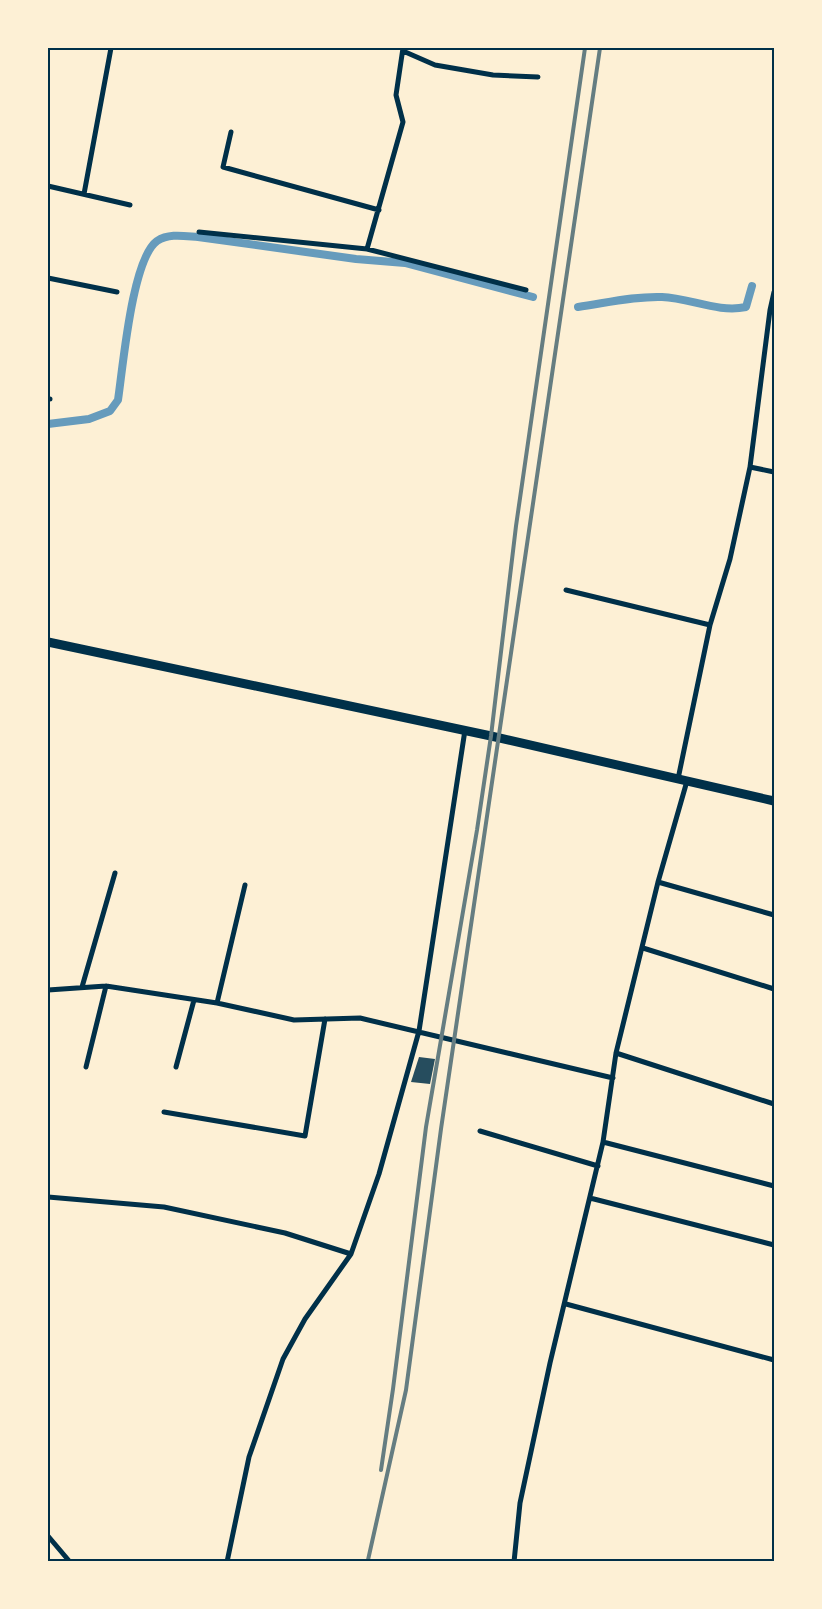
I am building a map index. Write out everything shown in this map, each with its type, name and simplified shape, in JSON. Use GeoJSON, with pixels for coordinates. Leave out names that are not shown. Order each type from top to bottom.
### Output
{"type":"FeatureCollection","features":[{"type":"Feature","properties":{"kind":"street"},"geometry":{"type":"LineString","coordinates":[[84,194],[111,48]]}},
{"type":"Feature","properties":{"kind":"street"},"geometry":{"type":"LineString","coordinates":[[368,249],[403,122],[396,95],[403,49],[435,66],[493,75],[538,77]]}},
{"type":"Feature","properties":{"kind":"street"},"geometry":{"type":"LineString","coordinates":[[231,132],[223,167],[379,210]]}},
{"type":"Feature","properties":{"kind":"street"},"geometry":{"type":"LineString","coordinates":[[48,186],[130,205]]}},
{"type":"Feature","properties":{"kind":"street"},"geometry":{"type":"LineString","coordinates":[[199,232],[368,249],[526,290]]}},
{"type":"Feature","properties":{"kind":"street"},"geometry":{"type":"LineString","coordinates":[[48,278],[117,292]]}},
{"type":"Feature","properties":{"kind":"street"},"geometry":{"type":"LineString","coordinates":[[514,1562],[520,1502],[550,1363],[566,1304],[598,1166],[616,1053],[682,780],[710,625],[730,559],[750,467],[770,310],[774,292]]}},
{"type":"Feature","properties":{"kind":"street"},"geometry":{"type":"LineString","coordinates":[[750,467],[774,472]]}},
{"type":"Feature","properties":{"kind":"street"},"geometry":{"type":"LineString","coordinates":[[566,590],[710,625]]}},
{"type":"Feature","properties":{"kind":"street"},"geometry":{"type":"LineString","coordinates":[[48,642],[465,730],[774,800]]}},
{"type":"Feature","properties":{"kind":"street"},"geometry":{"type":"LineString","coordinates":[[227,1562],[250,1457],[283,1359],[305,1319],[352,1254],[379,1174],[419,1032],[465,730]]}},
{"type":"Feature","properties":{"kind":"street"},"geometry":{"type":"LineString","coordinates":[[82,987],[115,873]]}},
{"type":"Feature","properties":{"kind":"street"},"geometry":{"type":"LineString","coordinates":[[658,882],[774,915]]}},
{"type":"Feature","properties":{"kind":"street"},"geometry":{"type":"LineString","coordinates":[[218,1003],[245,886]]}},
{"type":"Feature","properties":{"kind":"street"},"geometry":{"type":"LineString","coordinates":[[642,948],[774,989]]}},
{"type":"Feature","properties":{"kind":"street"},"geometry":{"type":"LineString","coordinates":[[48,990],[106,986],[218,1003],[294,1020],[360,1018],[613,1078]]}},
{"type":"Feature","properties":{"kind":"street"},"geometry":{"type":"LineString","coordinates":[[86,1067],[106,986]]}},
{"type":"Feature","properties":{"kind":"street"},"geometry":{"type":"LineString","coordinates":[[176,1067],[194,1000]]}},
{"type":"Feature","properties":{"kind":"street"},"geometry":{"type":"LineString","coordinates":[[164,1112],[305,1136],[325,1019]]}},
{"type":"Feature","properties":{"kind":"street"},"geometry":{"type":"LineString","coordinates":[[616,1053],[774,1104]]}},
{"type":"Feature","properties":{"kind":"street"},"geometry":{"type":"LineString","coordinates":[[480,1131],[598,1166]]}},
{"type":"Feature","properties":{"kind":"street"},"geometry":{"type":"LineString","coordinates":[[603,1142],[774,1186]]}},
{"type":"Feature","properties":{"kind":"street"},"geometry":{"type":"LineString","coordinates":[[48,1197],[164,1208],[285,1233],[352,1254]]}},
{"type":"Feature","properties":{"kind":"street"},"geometry":{"type":"LineString","coordinates":[[590,1198],[774,1245]]}},
{"type":"Feature","properties":{"kind":"street"},"geometry":{"type":"LineString","coordinates":[[566,1304],[774,1360]]}},
{"type":"Feature","properties":{"kind":"street"},"geometry":{"type":"LineString","coordinates":[[48,1536],[67,1560]]}},
{"type":"Feature","properties":{"kind":"building"},"geometry":{"type":"Polygon","coordinates":[[[419,1057],[435,1059],[430,1084],[411,1082],[419,1057]]]}},
{"type":"Feature","properties":{"kind":"waterway"},"geometry":{"type":"LineString","coordinates":[[48,424],[89,419],[110,411],[118,400],[135,291],[148,252],[162,238],[177,236],[198,237],[356,259],[405,263],[533,297]]}},
{"type":"Feature","properties":{"kind":"waterway"},"geometry":{"type":"LineString","coordinates":[[578,307],[652,297],[673,298],[714,307],[746,307],[752,286]]}},
{"type":"Feature","properties":{"kind":"railway"},"geometry":{"type":"LineString","coordinates":[[381,1470],[426,1127],[477,830],[491,736],[516,526],[585,48]]}},
{"type":"Feature","properties":{"kind":"railway"},"geometry":{"type":"LineString","coordinates":[[368,1560],[406,1390],[441,1129],[600,48]]}}]}
